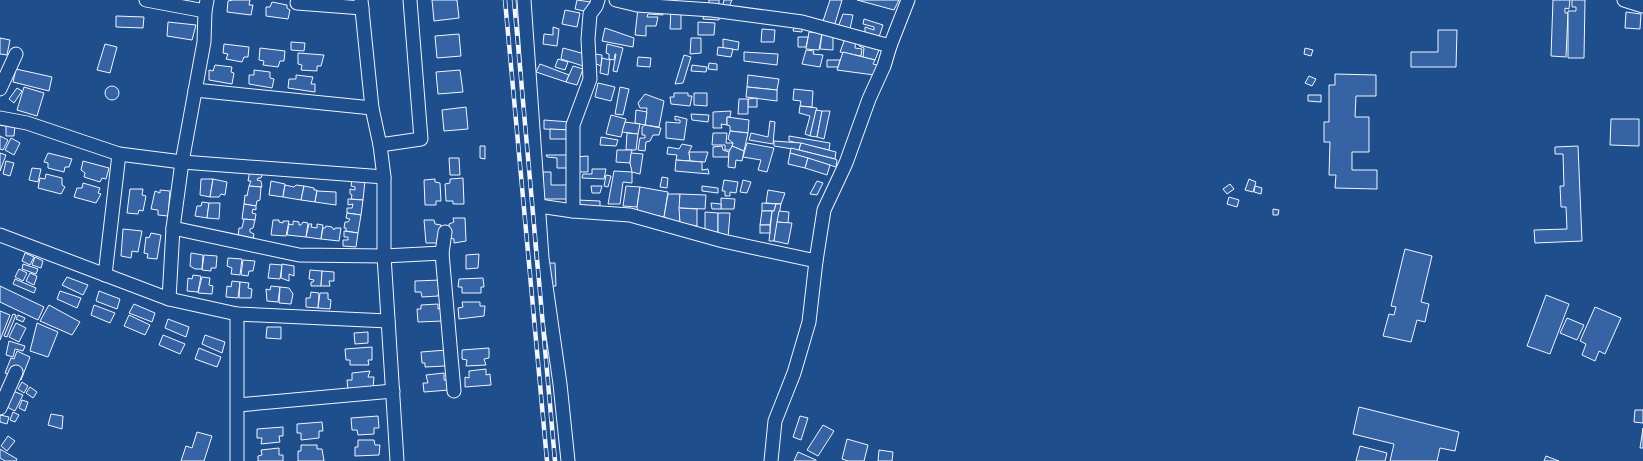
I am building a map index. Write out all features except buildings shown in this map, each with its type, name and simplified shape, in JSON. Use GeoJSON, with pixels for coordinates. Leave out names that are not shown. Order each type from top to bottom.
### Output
{"type":"FeatureCollection","features":[{"type":"Feature","properties":{"kind":"street"},"geometry":{"type":"LineString","coordinates":[[146,0],[206,6],[204,42],[182,162],[173,228],[169,299]]}},
{"type":"Feature","properties":{"kind":"street"},"geometry":{"type":"LineString","coordinates":[[380,145],[421,139],[410,0]]}},
{"type":"Feature","properties":{"kind":"street"},"geometry":{"type":"LineString","coordinates":[[524,0],[542,258],[560,384],[568,461]]}},
{"type":"Feature","properties":{"kind":"street"},"geometry":{"type":"LineString","coordinates":[[573,211],[572,126],[590,79],[588,39],[590,14],[596,6],[598,0]]}},
{"type":"Feature","properties":{"kind":"street"},"geometry":{"type":"LineString","coordinates":[[616,0],[638,5],[712,10],[802,22],[890,46]]}},
{"type":"Feature","properties":{"kind":"street"},"geometry":{"type":"LineString","coordinates":[[771,461],[775,421],[794,373],[809,322],[824,210],[846,163],[869,99],[884,66],[908,0]]}},
{"type":"Feature","properties":{"kind":"street"},"geometry":{"type":"LineString","coordinates":[[1624,0],[1643,6]]}},
{"type":"Feature","properties":{"kind":"street"},"geometry":{"type":"LineString","coordinates":[[297,3],[361,4],[372,108],[380,145],[384,177],[384,256],[397,461]]}},
{"type":"Feature","properties":{"kind":"street"},"geometry":{"type":"LineString","coordinates":[[0,89],[16,54]]}},
{"type":"Feature","properties":{"kind":"street"},"geometry":{"type":"LineString","coordinates":[[195,90],[372,108]]}},
{"type":"Feature","properties":{"kind":"street"},"geometry":{"type":"LineString","coordinates":[[0,118],[27,123],[119,154],[182,162],[384,177]]}},
{"type":"Feature","properties":{"kind":"street"},"geometry":{"type":"LineString","coordinates":[[105,275],[119,154]]}},
{"type":"Feature","properties":{"kind":"street"},"geometry":{"type":"LineString","coordinates":[[539,206],[573,211],[630,215],[724,241],[816,261]]}},
{"type":"Feature","properties":{"kind":"street"},"geometry":{"type":"LineString","coordinates":[[173,228],[299,255],[384,256],[442,253]]}},
{"type":"Feature","properties":{"kind":"street"},"geometry":{"type":"LineString","coordinates":[[445,232],[442,253],[454,392]]}},
{"type":"Feature","properties":{"kind":"street"},"geometry":{"type":"LineString","coordinates":[[0,235],[169,299],[237,314],[388,321]]}},
{"type":"Feature","properties":{"kind":"street"},"geometry":{"type":"LineString","coordinates":[[237,314],[237,461]]}},
{"type":"Feature","properties":{"kind":"street"},"geometry":{"type":"LineString","coordinates":[[0,408],[16,372]]}},
{"type":"Feature","properties":{"kind":"street"},"geometry":{"type":"LineString","coordinates":[[238,405],[393,390]]}},
{"type":"Feature","properties":{"kind":"railway"},"geometry":{"type":"LineString","coordinates":[[505,0],[547,461]]}},
{"type":"Feature","properties":{"kind":"railway"},"geometry":{"type":"LineString","coordinates":[[514,0],[555,461]]}}]}
